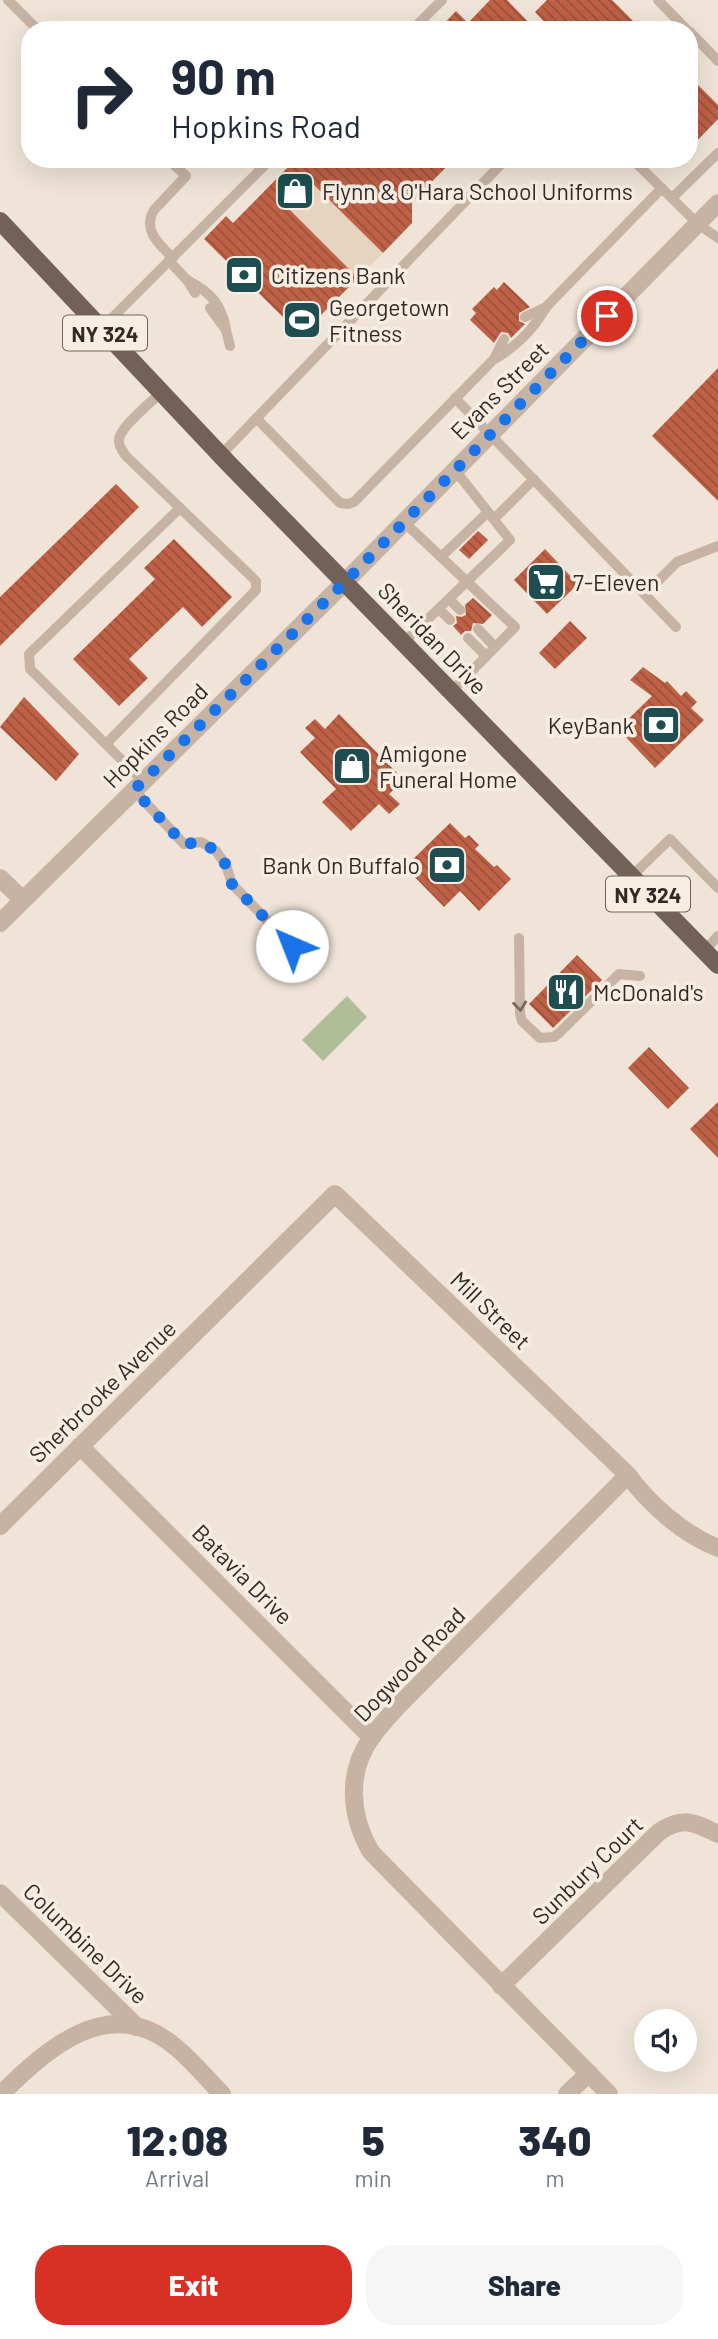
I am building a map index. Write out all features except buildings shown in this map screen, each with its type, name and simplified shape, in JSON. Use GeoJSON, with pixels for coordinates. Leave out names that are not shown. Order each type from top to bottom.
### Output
{"type":"FeatureCollection","features":[{"type":"Feature","properties":{"kind":"main road","name":"Sheridan Drive"},"geometry":{"type":"LineString","coordinates":[[0,221],[220,455],[718,965]]}},
{"type":"Feature","properties":{"kind":"street","name":"Evans Street"},"geometry":{"type":"LineString","coordinates":[[345,582],[718,203]]}},
{"type":"Feature","properties":{"kind":"street","name":"Hopkins Road"},"geometry":{"type":"LineString","coordinates":[[0,923],[345,582]]}},
{"type":"Feature","properties":{"kind":"street"},"geometry":{"type":"LineString","coordinates":[[0,878],[23,901]]}},
{"type":"Feature","properties":{"kind":"street","name":"Mill Street"},"geometry":{"type":"LineString","coordinates":[[238,1292],[335,1194],[628,1475],[654,1504],[685,1530],[718,1548]]}},
{"type":"Feature","properties":{"kind":"street","name":"Sherbrooke Avenue"},"geometry":{"type":"LineString","coordinates":[[0,1526],[238,1292]]}},
{"type":"Feature","properties":{"kind":"street","name":"Batavia Drive"},"geometry":{"type":"LineString","coordinates":[[80,1446],[371,1737]]}},
{"type":"Feature","properties":{"kind":"street","name":"Dogwood Road"},"geometry":{"type":"LineString","coordinates":[[609,2094],[371,1852],[355,1817],[353,1798],[355,1775],[361,1755],[371,1737],[401,1703],[628,1475]]}},
{"type":"Feature","properties":{"kind":"street","name":"Sunbury Court"},"geometry":{"type":"LineString","coordinates":[[501,1986],[659,1832],[671,1824],[684,1822],[698,1823],[718,1834]]}},
{"type":"Feature","properties":{"kind":"street","name":"Columbine Drive"},"geometry":{"type":"LineString","coordinates":[[0,1893],[137,2027]]}},
{"type":"Feature","properties":{"kind":"street"},"geometry":{"type":"LineString","coordinates":[[1,2094],[55,2045],[77,2032],[95,2026],[118,2024],[137,2027],[173,2044],[222,2094]]}},
{"type":"Feature","properties":{"kind":"street"},"geometry":{"type":"LineString","coordinates":[[567,2094],[589,2073]]}},
{"type":"Feature","properties":{"kind":"lane"},"geometry":{"type":"LineString","coordinates":[[8,0],[29,21]]}},
{"type":"Feature","properties":{"kind":"lane"},"geometry":{"type":"LineString","coordinates":[[421,21],[442,0]]}},
{"type":"Feature","properties":{"kind":"lane"},"geometry":{"type":"LineString","coordinates":[[658,0],[678,21]]}},
{"type":"Feature","properties":{"kind":"lane"},"geometry":{"type":"LineString","coordinates":[[698,41],[718,61]]}},
{"type":"Feature","properties":{"kind":"lane"},"geometry":{"type":"LineString","coordinates":[[672,198],[718,153]]}},
{"type":"Feature","properties":{"kind":"lane"},"geometry":{"type":"LineString","coordinates":[[178,168],[186,176],[154,210],[149,228],[195,293]]}},
{"type":"Feature","properties":{"kind":"lane"},"geometry":{"type":"LineString","coordinates":[[101,329],[262,168]]}},
{"type":"Feature","properties":{"kind":"lane"},"geometry":{"type":"LineString","coordinates":[[220,455],[497,168]]}},
{"type":"Feature","properties":{"kind":"lane"},"geometry":{"type":"LineString","coordinates":[[641,168],[698,223],[718,237]]}},
{"type":"Feature","properties":{"kind":"lane"},"geometry":{"type":"LineString","coordinates":[[493,360],[513,348],[535,327],[547,306],[662,188]]}},
{"type":"Feature","properties":{"kind":"lane"},"geometry":{"type":"LineString","coordinates":[[187,280],[200,287],[223,313],[230,346]]}},
{"type":"Feature","properties":{"kind":"lane"},"geometry":{"type":"LineString","coordinates":[[525,317],[547,306]]}},
{"type":"Feature","properties":{"kind":"lane"},"geometry":{"type":"LineString","coordinates":[[210,308],[226,330]]}},
{"type":"Feature","properties":{"kind":"lane"},"geometry":{"type":"LineString","coordinates":[[256,418],[340,503],[348,504],[354,502],[493,360],[505,339]]}},
{"type":"Feature","properties":{"kind":"lane"},"geometry":{"type":"LineString","coordinates":[[106,744],[256,590],[256,581],[126,456],[118,444],[124,429],[162,392]]}},
{"type":"Feature","properties":{"kind":"lane"},"geometry":{"type":"LineString","coordinates":[[456,398],[676,627]]}},
{"type":"Feature","properties":{"kind":"lane"},"geometry":{"type":"LineString","coordinates":[[404,642],[510,540],[455,470]]}},
{"type":"Feature","properties":{"kind":"lane"},"geometry":{"type":"LineString","coordinates":[[442,556],[534,479]]}},
{"type":"Feature","properties":{"kind":"lane"},"geometry":{"type":"LineString","coordinates":[[180,508],[29,654],[30,669],[106,744],[184,844],[201,842],[216,851],[226,865],[232,884],[292,946]]}},
{"type":"Feature","properties":{"kind":"lane"},"geometry":{"type":"LineString","coordinates":[[404,522],[515,627],[451,692]]}},
{"type":"Feature","properties":{"kind":"lane"},"geometry":{"type":"LineString","coordinates":[[645,594],[677,562],[718,546]]}},
{"type":"Feature","properties":{"kind":"lane"},"geometry":{"type":"LineString","coordinates":[[449,599],[460,610]]}},
{"type":"Feature","properties":{"kind":"lane"},"geometry":{"type":"LineString","coordinates":[[439,608],[450,620]]}},
{"type":"Feature","properties":{"kind":"lane"},"geometry":{"type":"LineString","coordinates":[[478,628],[495,647]]}},
{"type":"Feature","properties":{"kind":"lane"},"geometry":{"type":"LineString","coordinates":[[468,638],[486,656]]}},
{"type":"Feature","properties":{"kind":"lane"},"geometry":{"type":"LineString","coordinates":[[631,877],[670,839],[718,888]]}},
{"type":"Feature","properties":{"kind":"lane"},"geometry":{"type":"LineString","coordinates":[[704,951],[718,936]]}},
{"type":"Feature","properties":{"kind":"lane"},"geometry":{"type":"LineString","coordinates":[[519,938],[520,1014],[522,1021],[540,1038],[554,1037],[559,1033],[619,974],[640,976]]}},
{"type":"Feature","properties":{"kind":"green space"},"geometry":{"type":"Polygon","coordinates":[[[347,996],[367,1017],[323,1061],[302,1040],[347,996]]]}},
{"type":"Feature","properties":{"kind":"shaded area"},"geometry":{"type":"Polygon","coordinates":[[[309,180],[383,253],[358,278],[284,204],[309,180]]]}},
{"type":"Feature","properties":{"kind":"place","name":"Flynn & O'Hara School Uniforms"},"geometry":{"type":"Point","coordinates":[295,191]}},
{"type":"Feature","properties":{"kind":"place","name":"Citizens Bank"},"geometry":{"type":"Point","coordinates":[244,275]}},
{"type":"Feature","properties":{"kind":"place","name":"Georgetown Fitness"},"geometry":{"type":"Point","coordinates":[302,320]}},
{"type":"Feature","properties":{"kind":"place","name":"7-Eleven"},"geometry":{"type":"Point","coordinates":[546,582]}},
{"type":"Feature","properties":{"kind":"place","name":"KeyBank"},"geometry":{"type":"Point","coordinates":[661,725]}},
{"type":"Feature","properties":{"kind":"place","name":"Amigone Funeral Home"},"geometry":{"type":"Point","coordinates":[352,766]}},
{"type":"Feature","properties":{"kind":"place","name":"Bank On Buffalo"},"geometry":{"type":"Point","coordinates":[447,865]}},
{"type":"Feature","properties":{"kind":"place","name":"McDonald's"},"geometry":{"type":"Point","coordinates":[566,992]}},
{"type":"Feature","properties":{"kind":"route"},"geometry":{"type":"LineString","coordinates":[[292,946],[232,884],[226,865],[216,851],[201,842],[184,844],[134,790],[345,582],[607,316]]}}]}
